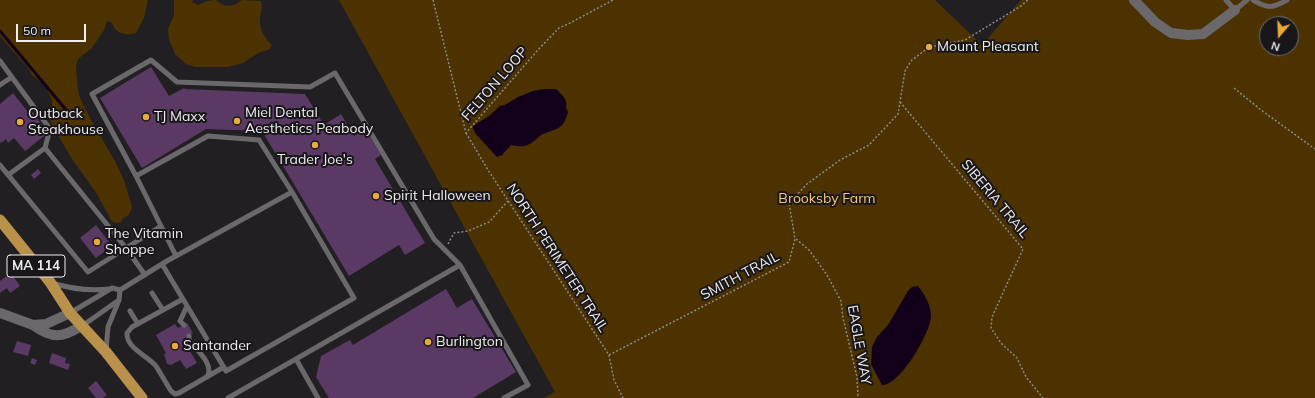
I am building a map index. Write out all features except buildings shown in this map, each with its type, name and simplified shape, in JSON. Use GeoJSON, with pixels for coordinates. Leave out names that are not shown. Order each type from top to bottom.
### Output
{"type":"FeatureCollection","features":[{"type":"Feature","properties":{"kind":"highway","name":"MA 114"},"geometry":{"type":"LineString","coordinates":[[0,220],[50,282],[70,313],[106,352],[142,398]]}},
{"type":"Feature","properties":{"kind":"street"},"geometry":{"type":"LineString","coordinates":[[1134,0],[1155,22],[1172,33],[1188,35],[1203,34],[1235,10]]}},
{"type":"Feature","properties":{"kind":"street"},"geometry":{"type":"LineString","coordinates":[[0,313],[33,325],[43,332],[55,335],[68,334],[81,326]]}},
{"type":"Feature","properties":{"kind":"street"},"geometry":{"type":"LineString","coordinates":[[33,325],[46,324],[70,313]]}},
{"type":"Feature","properties":{"kind":"lane"},"geometry":{"type":"LineString","coordinates":[[1226,0],[1235,10],[1247,0]]}},
{"type":"Feature","properties":{"kind":"lane"},"geometry":{"type":"LineString","coordinates":[[1253,0],[1263,6],[1275,7],[1287,0]]}},
{"type":"Feature","properties":{"kind":"lane"},"geometry":{"type":"LineString","coordinates":[[176,256],[136,176],[92,94],[150,60],[177,82],[310,87],[336,73],[434,239],[460,265],[528,385],[504,398]]}},
{"type":"Feature","properties":{"kind":"lane"},"geometry":{"type":"LineString","coordinates":[[0,61],[50,129],[45,148],[8,175]]}},
{"type":"Feature","properties":{"kind":"lane"},"geometry":{"type":"LineString","coordinates":[[0,85],[12,77]]}},
{"type":"Feature","properties":{"kind":"lane"},"geometry":{"type":"LineString","coordinates":[[136,176],[208,136],[259,140],[292,192],[354,298],[226,371],[162,264]]}},
{"type":"Feature","properties":{"kind":"lane"},"geometry":{"type":"LineString","coordinates":[[45,148],[126,248],[145,275]]}},
{"type":"Feature","properties":{"kind":"lane"},"geometry":{"type":"LineString","coordinates":[[0,164],[88,272],[161,226]]}},
{"type":"Feature","properties":{"kind":"lane"},"geometry":{"type":"LineString","coordinates":[[50,282],[75,290],[112,288],[120,290],[176,256],[292,192]]}},
{"type":"Feature","properties":{"kind":"lane"},"geometry":{"type":"LineString","coordinates":[[228,398],[460,265]]}},
{"type":"Feature","properties":{"kind":"lane"},"geometry":{"type":"LineString","coordinates":[[70,313],[112,288]]}},
{"type":"Feature","properties":{"kind":"lane"},"geometry":{"type":"LineString","coordinates":[[106,352],[108,326],[119,300],[120,290]]}},
{"type":"Feature","properties":{"kind":"lane"},"geometry":{"type":"LineString","coordinates":[[152,293],[162,310]]}},
{"type":"Feature","properties":{"kind":"lane"},"geometry":{"type":"LineString","coordinates":[[183,299],[132,327],[128,331],[128,340],[154,364],[173,393],[179,393],[224,367]]}},
{"type":"Feature","properties":{"kind":"lane"},"geometry":{"type":"LineString","coordinates":[[81,326],[119,300]]}},
{"type":"Feature","properties":{"kind":"lane"},"geometry":{"type":"LineString","coordinates":[[181,325],[187,306]]}},
{"type":"Feature","properties":{"kind":"lane"},"geometry":{"type":"LineString","coordinates":[[130,311],[138,324]]}},
{"type":"Feature","properties":{"kind":"lane"},"geometry":{"type":"LineString","coordinates":[[188,338],[208,366],[210,371],[207,377]]}},
{"type":"Feature","properties":{"kind":"lane"},"geometry":{"type":"LineString","coordinates":[[296,359],[318,398]]}},
{"type":"Feature","properties":{"kind":"path","name":"FELTON LOOP"},"geometry":{"type":"LineString","coordinates":[[432,0],[466,133]]}},
{"type":"Feature","properties":{"kind":"path","name":"FELTON LOOP"},"geometry":{"type":"LineString","coordinates":[[466,133],[537,50],[558,28],[613,0]]}},
{"type":"Feature","properties":{"kind":"path","name":"SMITH TRAIL"},"geometry":{"type":"LineString","coordinates":[[609,355],[788,262],[795,239],[789,203],[807,184],[840,160],[869,145],[898,114],[905,71],[911,61],[929,47],[965,40],[1021,6],[1028,0]]}},
{"type":"Feature","properties":{"kind":"path"},"geometry":{"type":"LineString","coordinates":[[1234,88],[1261,110],[1315,149]]}},
{"type":"Feature","properties":{"kind":"path","name":"SIBERIA TRAIL"},"geometry":{"type":"LineString","coordinates":[[900,102],[1024,249],[992,317],[991,328],[1001,342],[1017,358],[1026,376],[1043,398]]}},
{"type":"Feature","properties":{"kind":"path","name":"NORTH PERIMETER TRAIL"},"geometry":{"type":"LineString","coordinates":[[466,133],[508,201],[609,355],[614,380],[623,398]]}},
{"type":"Feature","properties":{"kind":"path"},"geometry":{"type":"LineString","coordinates":[[444,249],[454,233],[468,231],[488,222],[508,201]]}},
{"type":"Feature","properties":{"kind":"path","name":"EAGLE WAY"},"geometry":{"type":"LineString","coordinates":[[795,239],[808,250],[827,275],[841,301],[843,318],[857,377],[858,398]]}},
{"type":"Feature","properties":{"kind":"green space"},"geometry":{"type":"Polygon","coordinates":[[[0,0],[148,0],[144,18],[136,33],[125,34],[119,32],[112,23],[107,21],[104,30],[92,48],[78,59],[76,66],[80,98],[116,163],[124,180],[132,207],[129,215],[123,218],[121,222],[115,223],[111,220],[97,194],[72,159],[53,127],[50,119],[52,101],[47,89],[33,76],[0,36],[0,0]]]}},
{"type":"Feature","properties":{"kind":"green space"},"geometry":{"type":"Polygon","coordinates":[[[174,0],[193,0],[192,2],[198,5],[207,1],[216,0],[221,4],[230,6],[235,5],[242,0],[261,1],[261,29],[264,36],[272,45],[270,49],[258,53],[243,63],[228,67],[195,67],[186,64],[175,54],[169,40],[168,29],[174,15],[174,0]]]}},
{"type":"Feature","properties":{"kind":"green space","name":"Brooksby Farm"},"geometry":{"type":"Polygon","coordinates":[[[339,0],[935,0],[982,45],[1021,0],[1315,0],[1315,398],[544,398],[555,392],[339,0]]]}},
{"type":"Feature","properties":{"kind":"shaded area"},"geometry":{"type":"Polygon","coordinates":[[[556,89],[564,97],[568,112],[564,123],[558,128],[541,135],[529,144],[520,146],[511,145],[502,155],[497,157],[475,133],[473,126],[489,116],[500,106],[533,91],[556,89]]]}},
{"type":"Feature","properties":{"kind":"shaded area"},"geometry":{"type":"Polygon","coordinates":[[[918,286],[929,304],[931,317],[929,325],[920,346],[905,368],[889,383],[882,385],[871,364],[872,347],[877,337],[888,325],[908,291],[912,287],[918,286]]]}},
{"type":"Feature","properties":{"kind":"waterway"},"geometry":{"type":"LineString","coordinates":[[0,31],[72,117]]}},
{"type":"Feature","properties":{"kind":"place","name":"Mount Pleasant"},"geometry":{"type":"Point","coordinates":[929,47]}},
{"type":"Feature","properties":{"kind":"place","name":"TJ Maxx"},"geometry":{"type":"Point","coordinates":[146,117]}},
{"type":"Feature","properties":{"kind":"place","name":"Miel Dental Aesthetics Peabody"},"geometry":{"type":"Point","coordinates":[237,121]}},
{"type":"Feature","properties":{"kind":"place","name":"Outback Steakhouse"},"geometry":{"type":"Point","coordinates":[20,122]}},
{"type":"Feature","properties":{"kind":"place","name":"Trader Joe's"},"geometry":{"type":"Point","coordinates":[315,145]}},
{"type":"Feature","properties":{"kind":"place","name":"Spirit Halloween"},"geometry":{"type":"Point","coordinates":[376,196]}},
{"type":"Feature","properties":{"kind":"place","name":"The Vitamin Shoppe"},"geometry":{"type":"Point","coordinates":[97,242]}},
{"type":"Feature","properties":{"kind":"place","name":"Burlington"},"geometry":{"type":"Point","coordinates":[428,342]}},
{"type":"Feature","properties":{"kind":"place","name":"Santander"},"geometry":{"type":"Point","coordinates":[175,346]}}]}
